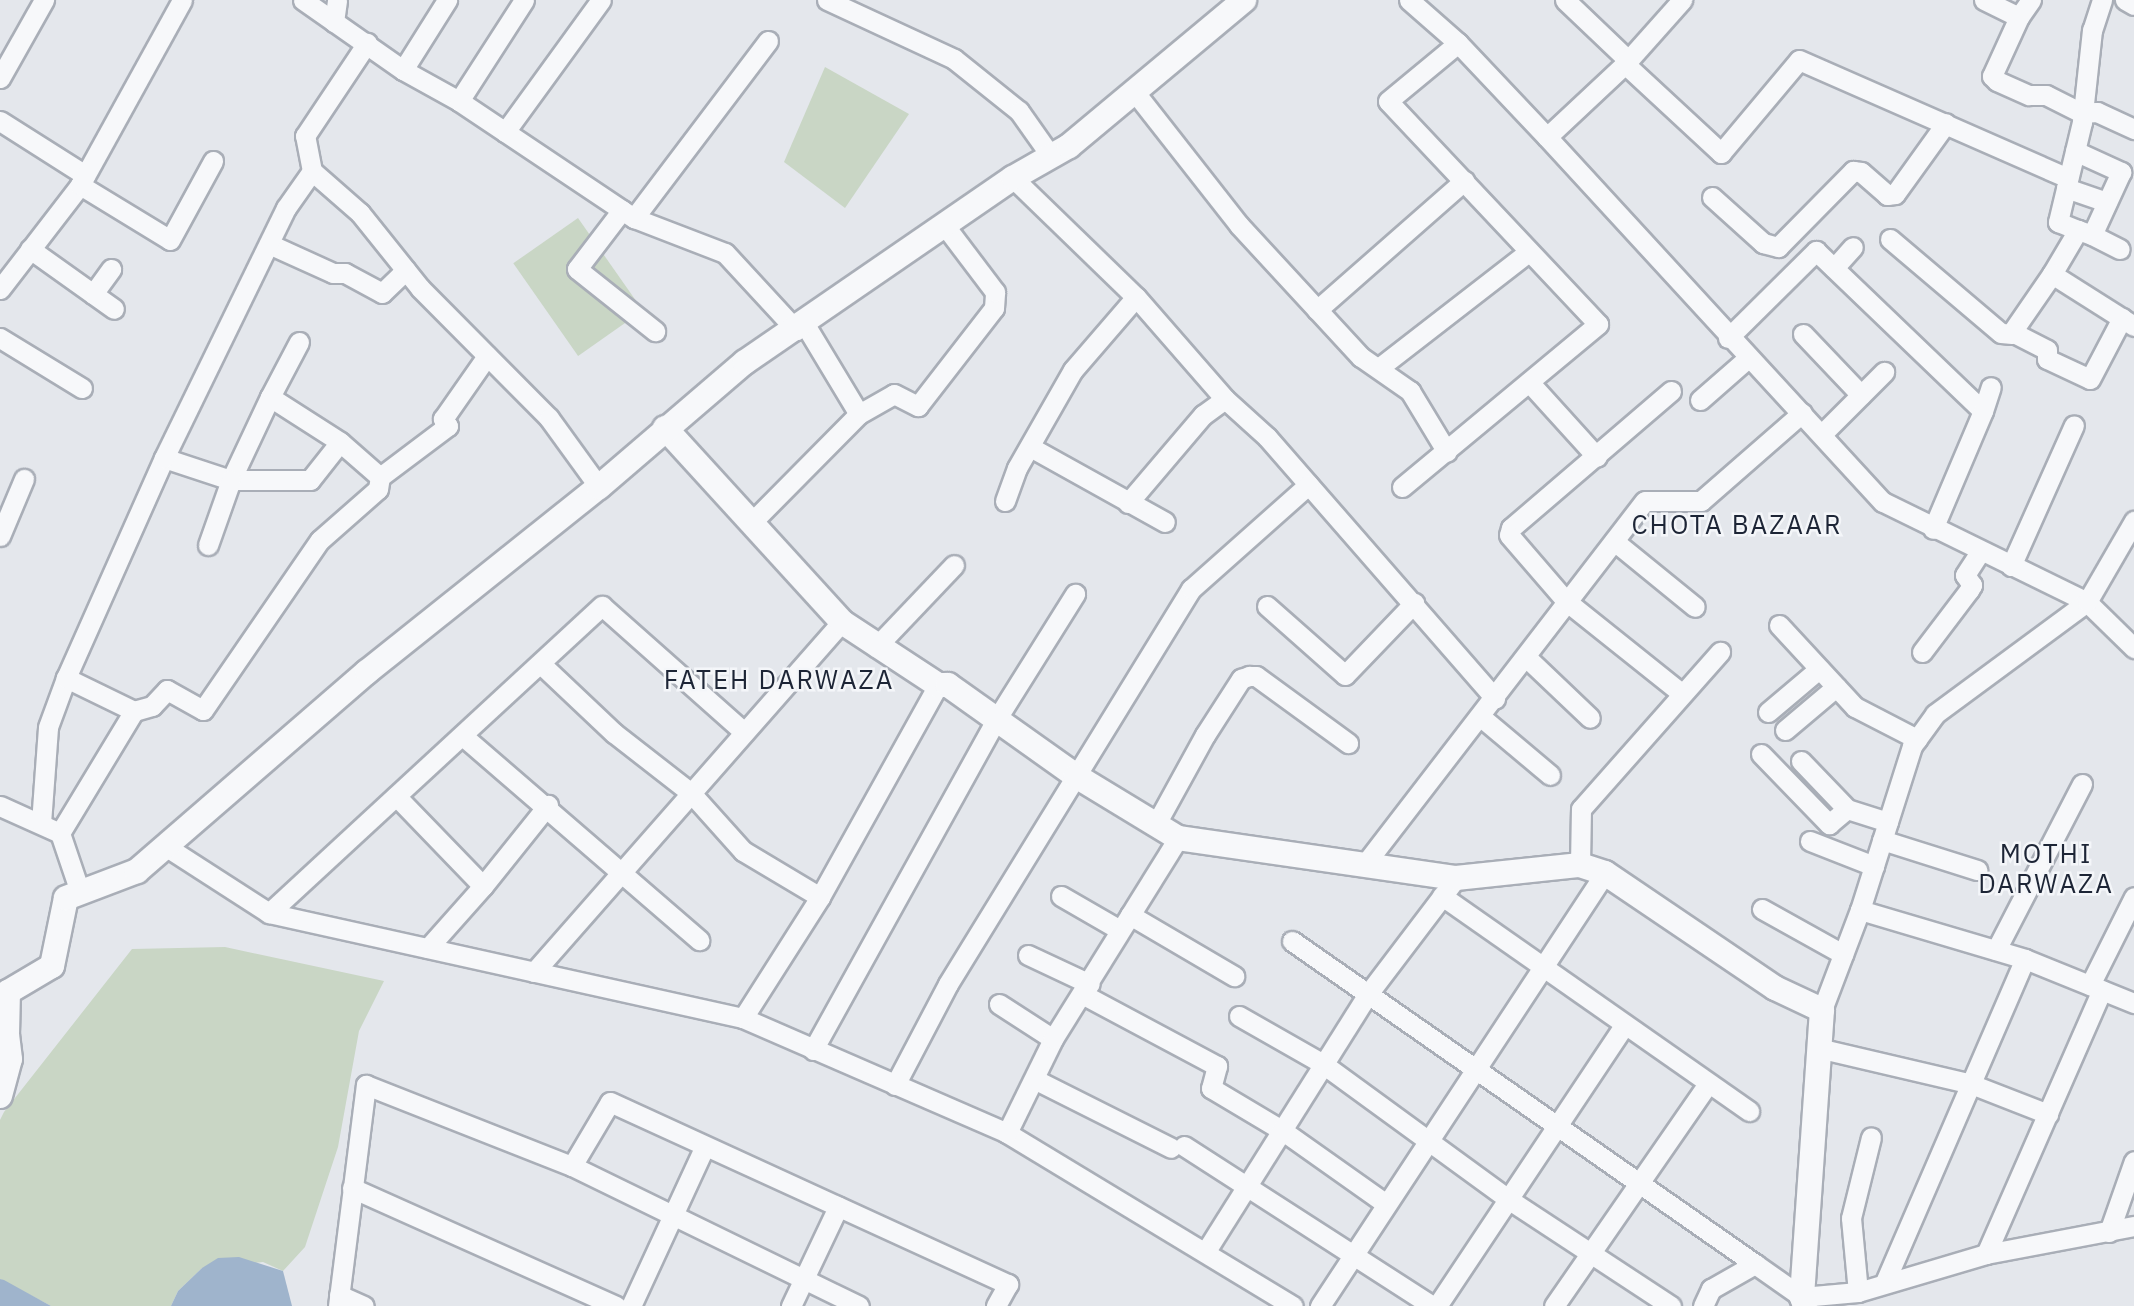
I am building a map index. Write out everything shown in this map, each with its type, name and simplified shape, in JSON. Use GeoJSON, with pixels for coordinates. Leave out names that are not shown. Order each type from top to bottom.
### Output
{"type":"FeatureCollection","features":[{"type":"Feature","properties":{"kind":"street"},"geometry":{"type":"LineString","coordinates":[[0,78],[44,0]]}},
{"type":"Feature","properties":{"kind":"street"},"geometry":{"type":"LineString","coordinates":[[0,289],[82,180],[182,0]]}},
{"type":"Feature","properties":{"kind":"street"},"geometry":{"type":"LineString","coordinates":[[303,0],[403,71],[459,101],[628,214],[725,253],[800,327],[859,414]]}},
{"type":"Feature","properties":{"kind":"street"},"geometry":{"type":"LineString","coordinates":[[334,22],[337,0]]}},
{"type":"Feature","properties":{"kind":"street"},"geometry":{"type":"LineString","coordinates":[[403,71],[447,0]]}},
{"type":"Feature","properties":{"kind":"street"},"geometry":{"type":"LineString","coordinates":[[459,101],[524,0]]}},
{"type":"Feature","properties":{"kind":"street"},"geometry":{"type":"LineString","coordinates":[[505,132],[601,0]]}},
{"type":"Feature","properties":{"kind":"street"},"geometry":{"type":"LineString","coordinates":[[827,0],[954,59],[1018,111],[1051,155]]}},
{"type":"Feature","properties":{"kind":"street"},"geometry":{"type":"LineString","coordinates":[[0,1096],[10,1059],[3,1041],[8,992],[52,966],[66,898],[137,871],[367,672],[599,487],[745,362],[800,327],[1013,178],[1051,155],[1244,0]]}},
{"type":"Feature","properties":{"kind":"street"},"geometry":{"type":"LineString","coordinates":[[1565,0],[1721,153],[1799,60],[1946,123],[2107,202]]}},
{"type":"Feature","properties":{"kind":"street"},"geometry":{"type":"LineString","coordinates":[[1984,0],[2019,17]]}},
{"type":"Feature","properties":{"kind":"street"},"geometry":{"type":"LineString","coordinates":[[2031,0],[2019,17],[1992,76],[2029,95],[2046,95],[2082,113],[2097,112],[2134,128]]}},
{"type":"Feature","properties":{"kind":"street"},"geometry":{"type":"LineString","coordinates":[[2102,0],[2092,30],[2082,113],[2058,222],[2120,249]]}},
{"type":"Feature","properties":{"kind":"street"},"geometry":{"type":"LineString","coordinates":[[2125,0],[2134,5]]}},
{"type":"Feature","properties":{"kind":"street"},"geometry":{"type":"LineString","coordinates":[[1547,137],[1626,62],[1678,1]]}},
{"type":"Feature","properties":{"kind":"street"},"geometry":{"type":"LineString","coordinates":[[1416,2],[1547,137],[1728,338],[1822,434],[1883,502],[2087,603],[2134,648]]}},
{"type":"Feature","properties":{"kind":"street"},"geometry":{"type":"LineString","coordinates":[[655,331],[577,268],[628,214],[768,41]]}},
{"type":"Feature","properties":{"kind":"street"},"geometry":{"type":"LineString","coordinates":[[367,43],[305,136],[312,172],[360,213],[406,270],[549,418],[599,487]]}},
{"type":"Feature","properties":{"kind":"street"},"geometry":{"type":"LineString","coordinates":[[1402,487],[1598,324],[1388,101],[1458,43]]}},
{"type":"Feature","properties":{"kind":"street"},"geometry":{"type":"LineString","coordinates":[[1134,91],[1239,225],[1361,358],[1380,367],[1410,391],[1447,452]]}},
{"type":"Feature","properties":{"kind":"street"},"geometry":{"type":"LineString","coordinates":[[0,121],[170,240],[213,161]]}},
{"type":"Feature","properties":{"kind":"street"},"geometry":{"type":"LineString","coordinates":[[1712,197],[1763,243],[1778,247],[1853,171],[1860,172],[1887,195],[1895,194],[1946,123]]}},
{"type":"Feature","properties":{"kind":"street"},"geometry":{"type":"LineString","coordinates":[[2012,334],[2052,274],[2107,202],[2121,172],[2075,151]]}},
{"type":"Feature","properties":{"kind":"street"},"geometry":{"type":"LineString","coordinates":[[41,823],[48,727],[66,678],[164,458],[286,208],[312,172]]}},
{"type":"Feature","properties":{"kind":"street"},"geometry":{"type":"LineString","coordinates":[[1013,178],[1136,297],[1225,399],[1267,437],[1495,698]]}},
{"type":"Feature","properties":{"kind":"street"},"geometry":{"type":"LineString","coordinates":[[1317,310],[1464,181]]}},
{"type":"Feature","properties":{"kind":"street"},"geometry":{"type":"LineString","coordinates":[[751,523],[859,414],[894,394],[918,406],[997,302],[995,292],[944,226]]}},
{"type":"Feature","properties":{"kind":"street"},"geometry":{"type":"LineString","coordinates":[[1890,239],[2001,333],[2012,334],[2046,350],[2046,359],[2090,379],[2128,322],[2052,274]]}},
{"type":"Feature","properties":{"kind":"street"},"geometry":{"type":"LineString","coordinates":[[269,244],[332,273],[345,273],[382,293],[406,270]]}},
{"type":"Feature","properties":{"kind":"street"},"geometry":{"type":"LineString","coordinates":[[1834,268],[1853,247]]}},
{"type":"Feature","properties":{"kind":"street"},"geometry":{"type":"LineString","coordinates":[[30,249],[114,309]]}},
{"type":"Feature","properties":{"kind":"street"},"geometry":{"type":"LineString","coordinates":[[1380,367],[1528,251]]}},
{"type":"Feature","properties":{"kind":"street"},"geometry":{"type":"LineString","coordinates":[[1728,338],[1816,251],[1983,411]]}},
{"type":"Feature","properties":{"kind":"street"},"geometry":{"type":"LineString","coordinates":[[93,294],[111,269]]}},
{"type":"Feature","properties":{"kind":"street"},"geometry":{"type":"LineString","coordinates":[[1004,501],[1017,468],[1032,448],[1073,370],[1136,297]]}},
{"type":"Feature","properties":{"kind":"street"},"geometry":{"type":"LineString","coordinates":[[1803,334],[1861,395]]}},
{"type":"Feature","properties":{"kind":"street"},"geometry":{"type":"LineString","coordinates":[[0,338],[82,388]]}},
{"type":"Feature","properties":{"kind":"street"},"geometry":{"type":"LineString","coordinates":[[208,545],[231,480],[299,342]]}},
{"type":"Feature","properties":{"kind":"street"},"geometry":{"type":"LineString","coordinates":[[66,678],[134,711],[152,706],[167,690],[203,710],[320,540],[378,489],[380,477],[448,426],[443,419],[487,356]]}},
{"type":"Feature","properties":{"kind":"street"},"geometry":{"type":"LineString","coordinates":[[1700,400],[1748,358]]}},
{"type":"Feature","properties":{"kind":"street"},"geometry":{"type":"LineString","coordinates":[[1822,434],[1884,372]]}},
{"type":"Feature","properties":{"kind":"street"},"geometry":{"type":"LineString","coordinates":[[1529,382],[1597,457]]}},
{"type":"Feature","properties":{"kind":"street"},"geometry":{"type":"LineString","coordinates":[[1933,529],[1991,387]]}},
{"type":"Feature","properties":{"kind":"street"},"geometry":{"type":"LineString","coordinates":[[1671,391],[1509,530],[1510,537],[1566,601],[1680,692]]}},
{"type":"Feature","properties":{"kind":"street"},"geometry":{"type":"LineString","coordinates":[[270,397],[340,442],[380,477]]}},
{"type":"Feature","properties":{"kind":"street"},"geometry":{"type":"LineString","coordinates":[[1128,503],[1203,415],[1225,399]]}},
{"type":"Feature","properties":{"kind":"street"},"geometry":{"type":"LineString","coordinates":[[1366,864],[1645,501],[1701,501],[1802,413]]}},
{"type":"Feature","properties":{"kind":"street"},"geometry":{"type":"LineString","coordinates":[[2011,566],[2074,425]]}},
{"type":"Feature","properties":{"kind":"street"},"geometry":{"type":"LineString","coordinates":[[665,428],[842,622],[876,647],[938,685],[948,685],[1076,776],[1178,838],[1366,864],[1449,887],[1580,865],[1605,873],[1775,988],[1822,1010]]}},
{"type":"Feature","properties":{"kind":"street"},"geometry":{"type":"LineString","coordinates":[[164,458],[231,480],[310,480],[340,442]]}},
{"type":"Feature","properties":{"kind":"street"},"geometry":{"type":"LineString","coordinates":[[1032,448],[1165,522]]}},
{"type":"Feature","properties":{"kind":"street"},"geometry":{"type":"LineString","coordinates":[[0,536],[24,479]]}},
{"type":"Feature","properties":{"kind":"street"},"geometry":{"type":"LineString","coordinates":[[895,1085],[948,984],[1191,589],[1308,485]]}},
{"type":"Feature","properties":{"kind":"street"},"geometry":{"type":"LineString","coordinates":[[1804,1301],[1822,1010],[1860,910],[1917,739],[1935,714],[2087,603],[2134,521]]}},
{"type":"Feature","properties":{"kind":"street"},"geometry":{"type":"LineString","coordinates":[[1615,541],[1695,607]]}},
{"type":"Feature","properties":{"kind":"street"},"geometry":{"type":"LineString","coordinates":[[1922,652],[1972,585],[1965,575],[1980,552]]}},
{"type":"Feature","properties":{"kind":"street"},"geometry":{"type":"LineString","coordinates":[[876,647],[954,565]]}},
{"type":"Feature","properties":{"kind":"street"},"geometry":{"type":"LineString","coordinates":[[813,1050],[996,720],[1075,594]]}},
{"type":"Feature","properties":{"kind":"street"},"geometry":{"type":"LineString","coordinates":[[1267,606],[1345,675],[1414,603]]}},
{"type":"Feature","properties":{"kind":"street"},"geometry":{"type":"LineString","coordinates":[[270,913],[542,665],[602,606],[744,732]]}},
{"type":"Feature","properties":{"kind":"street"},"geometry":{"type":"LineString","coordinates":[[534,972],[842,622]]}},
{"type":"Feature","properties":{"kind":"street"},"geometry":{"type":"LineString","coordinates":[[1779,625],[1855,707],[1917,739]]}},
{"type":"Feature","properties":{"kind":"street"},"geometry":{"type":"LineString","coordinates":[[1580,865],[1581,809],[1680,692],[1720,652]]}},
{"type":"Feature","properties":{"kind":"street"},"geometry":{"type":"LineString","coordinates":[[1526,657],[1590,718]]}},
{"type":"Feature","properties":{"kind":"street"},"geometry":{"type":"LineString","coordinates":[[542,665],[614,733],[691,793],[743,851],[820,897]]}},
{"type":"Feature","properties":{"kind":"street"},"geometry":{"type":"LineString","coordinates":[[1768,712],[1819,669]]}},
{"type":"Feature","properties":{"kind":"street"},"geometry":{"type":"LineString","coordinates":[[1156,824],[1205,735],[1241,679],[1256,676],[1348,743]]}},
{"type":"Feature","properties":{"kind":"street"},"geometry":{"type":"LineString","coordinates":[[743,1018],[820,897],[938,685]]}},
{"type":"Feature","properties":{"kind":"street"},"geometry":{"type":"LineString","coordinates":[[1785,730],[1836,687]]}},
{"type":"Feature","properties":{"kind":"street"},"geometry":{"type":"LineString","coordinates":[[60,833],[134,711]]}},
{"type":"Feature","properties":{"kind":"street"},"geometry":{"type":"LineString","coordinates":[[1481,717],[1550,775]]}},
{"type":"Feature","properties":{"kind":"street"},"geometry":{"type":"LineString","coordinates":[[464,737],[548,805],[699,940]]}},
{"type":"Feature","properties":{"kind":"street"},"geometry":{"type":"LineString","coordinates":[[1761,754],[1829,824],[1847,809]]}},
{"type":"Feature","properties":{"kind":"street"},"geometry":{"type":"LineString","coordinates":[[1801,761],[1847,809],[1885,831],[1977,870]]}},
{"type":"Feature","properties":{"kind":"street"},"geometry":{"type":"LineString","coordinates":[[1996,950],[2081,784]]}},
{"type":"Feature","properties":{"kind":"street"},"geometry":{"type":"LineString","coordinates":[[396,796],[483,886]]}},
{"type":"Feature","properties":{"kind":"street"},"geometry":{"type":"LineString","coordinates":[[428,948],[483,886],[548,805]]}},
{"type":"Feature","properties":{"kind":"street"},"geometry":{"type":"LineString","coordinates":[[0,806],[60,833],[80,892]]}},
{"type":"Feature","properties":{"kind":"street"},"geometry":{"type":"LineString","coordinates":[[1007,1133],[1036,1080],[1053,1039],[1087,989],[1178,838]]}},
{"type":"Feature","properties":{"kind":"street"},"geometry":{"type":"LineString","coordinates":[[1810,841],[1874,866]]}},
{"type":"Feature","properties":{"kind":"street"},"geometry":{"type":"LineString","coordinates":[[165,846],[270,913],[743,1018],[1007,1133],[1293,1306]]}},
{"type":"Feature","properties":{"kind":"street"},"geometry":{"type":"LineString","coordinates":[[1321,1306],[1351,1255],[1605,873]]}},
{"type":"Feature","properties":{"kind":"street"},"geometry":{"type":"LineString","coordinates":[[1449,887],[1542,968],[1707,1085],[1749,1111]]}},
{"type":"Feature","properties":{"kind":"street"},"geometry":{"type":"LineString","coordinates":[[1206,1251],[1244,1185],[1283,1131],[1368,994],[1449,887]]}},
{"type":"Feature","properties":{"kind":"street"},"geometry":{"type":"LineString","coordinates":[[1061,896],[1125,922],[1234,976]]}},
{"type":"Feature","properties":{"kind":"street"},"geometry":{"type":"LineString","coordinates":[[1986,1254],[2048,1114],[2096,987],[2134,897]]}},
{"type":"Feature","properties":{"kind":"street"},"geometry":{"type":"LineString","coordinates":[[1762,909],[1843,954]]}},
{"type":"Feature","properties":{"kind":"street"},"geometry":{"type":"LineString","coordinates":[[1860,910],[2025,959],[2134,1003]]}},
{"type":"Feature","properties":{"kind":"street"},"geometry":{"type":"LineString","coordinates":[[1292,941],[1640,1183],[1804,1301],[1858,1292],[1986,1254],[2134,1226]]}},
{"type":"Feature","properties":{"kind":"street"},"geometry":{"type":"LineString","coordinates":[[1028,955],[1217,1066],[1211,1088],[1283,1131],[1385,1204]]}},
{"type":"Feature","properties":{"kind":"street"},"geometry":{"type":"LineString","coordinates":[[1885,1282],[2025,959]]}},
{"type":"Feature","properties":{"kind":"street"},"geometry":{"type":"LineString","coordinates":[[999,1004],[1053,1039]]}},
{"type":"Feature","properties":{"kind":"street"},"geometry":{"type":"LineString","coordinates":[[1239,1016],[1323,1064],[1508,1199],[1671,1306]]}},
{"type":"Feature","properties":{"kind":"street"},"geometry":{"type":"LineString","coordinates":[[1036,1080],[1178,1147],[1244,1185],[1434,1306],[1625,1026]]}},
{"type":"Feature","properties":{"kind":"street"},"geometry":{"type":"LineString","coordinates":[[1818,1048],[1971,1084],[2048,1114]]}},
{"type":"Feature","properties":{"kind":"street"},"geometry":{"type":"LineString","coordinates":[[1554,1306],[1707,1085]]}},
{"type":"Feature","properties":{"kind":"street"},"geometry":{"type":"LineString","coordinates":[[364,1306],[338,1300],[366,1086],[572,1167],[859,1306]]}},
{"type":"Feature","properties":{"kind":"street"},"geometry":{"type":"LineString","coordinates":[[572,1167],[610,1102],[704,1148],[1008,1284],[996,1306]]}},
{"type":"Feature","properties":{"kind":"street"},"geometry":{"type":"LineString","coordinates":[[1858,1292],[1852,1217],[1871,1137]]}},
{"type":"Feature","properties":{"kind":"street"},"geometry":{"type":"LineString","coordinates":[[631,1306],[704,1148]]}},
{"type":"Feature","properties":{"kind":"street"},"geometry":{"type":"LineString","coordinates":[[2109,1232],[2134,1161]]}},
{"type":"Feature","properties":{"kind":"street"},"geometry":{"type":"LineString","coordinates":[[352,1188],[616,1306]]}},
{"type":"Feature","properties":{"kind":"street"},"geometry":{"type":"LineString","coordinates":[[791,1306],[838,1207]]}},
{"type":"Feature","properties":{"kind":"street"},"geometry":{"type":"LineString","coordinates":[[1703,1306],[1711,1289],[1755,1264]]}},
{"type":"Feature","properties":{"kind":"green space"},"geometry":{"type":"Polygon","coordinates":[[[825,67],[909,114],[845,208],[784,162],[825,67]]]}},
{"type":"Feature","properties":{"kind":"green space"},"geometry":{"type":"Polygon","coordinates":[[[578,218],[643,311],[578,356],[513,263],[578,218]]]}},
{"type":"Feature","properties":{"kind":"green space"},"geometry":{"type":"Polygon","coordinates":[[[225,947],[384,981],[359,1031],[338,1147],[305,1247],[283,1271],[263,1262],[202,1268],[178,1291],[171,1306],[51,1306],[0,1279],[0,1120],[4,1112],[132,949],[225,947]]]}},
{"type":"Feature","properties":{"kind":"water"},"geometry":{"type":"Polygon","coordinates":[[[239,1257],[283,1271],[292,1306],[171,1306],[178,1291],[202,1268],[218,1258],[239,1257]]]}},
{"type":"Feature","properties":{"kind":"water"},"geometry":{"type":"Polygon","coordinates":[[[0,1279],[4,1280],[51,1306],[0,1306],[0,1279]]]}},
{"type":"Feature","properties":{"kind":"district","name":"CHOTA BAZAAR"},"geometry":{"type":"Point","coordinates":[1737,525]}},
{"type":"Feature","properties":{"kind":"district","name":"FATEH DARWAZA"},"geometry":{"type":"Point","coordinates":[779,680]}},
{"type":"Feature","properties":{"kind":"district","name":"MOTHI DARWAZA"},"geometry":{"type":"Point","coordinates":[2046,869]}}]}
